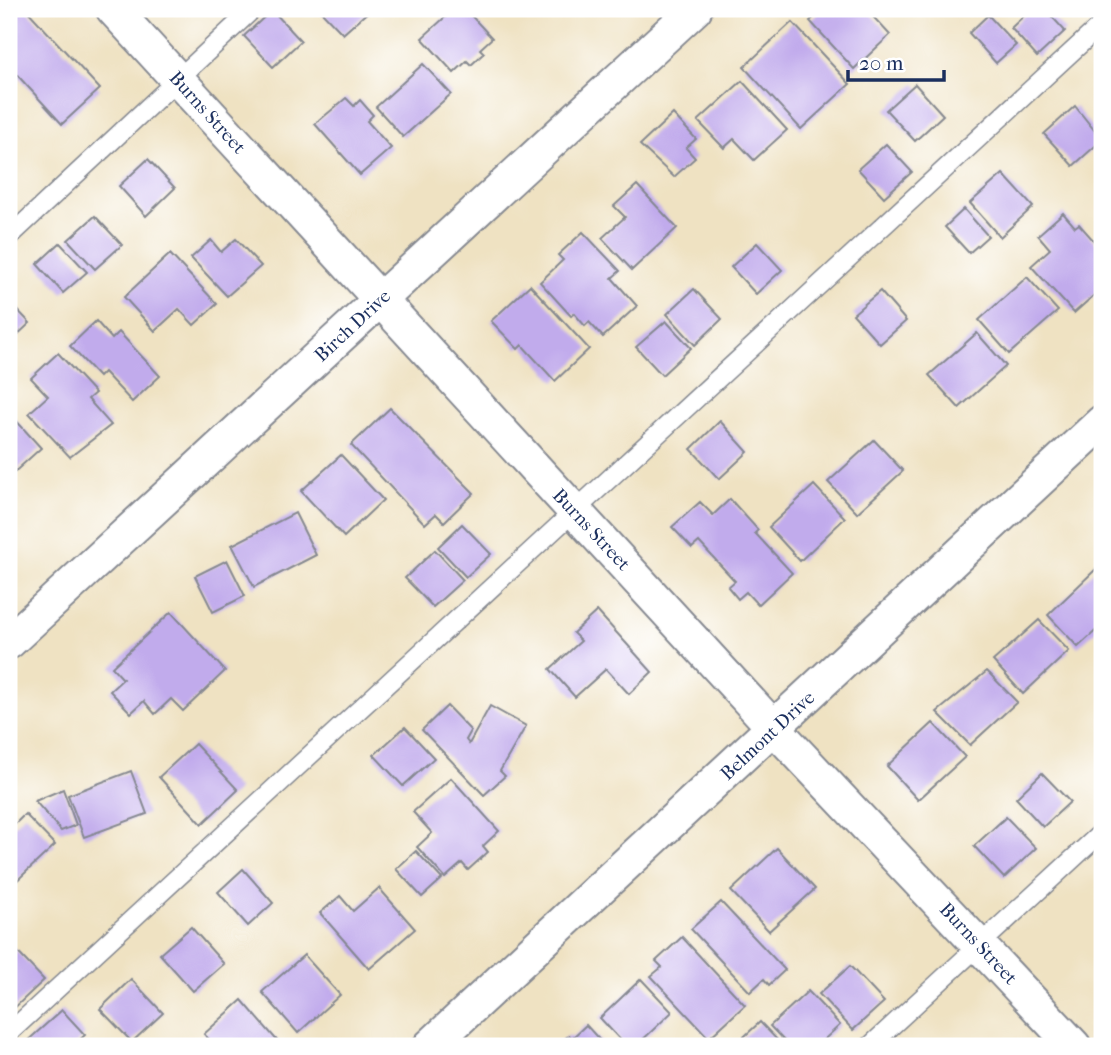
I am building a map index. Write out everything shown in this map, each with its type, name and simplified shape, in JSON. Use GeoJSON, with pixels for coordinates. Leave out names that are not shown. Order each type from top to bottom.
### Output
{"type":"FeatureCollection","features":[{"type":"Feature","properties":{"kind":"street","name":"Burns Street"},"geometry":{"type":"LineString","coordinates":[[113,9],[774,728],[981,944],[1074,1046]]}},
{"type":"Feature","properties":{"kind":"street","name":"Birch Drive"},"geometry":{"type":"LineString","coordinates":[[9,642],[695,9]]}},
{"type":"Feature","properties":{"kind":"street","name":"Belmont Drive"},"geometry":{"type":"LineString","coordinates":[[430,1046],[1102,422]]}},
{"type":"Feature","properties":{"kind":"lane"},"geometry":{"type":"LineString","coordinates":[[9,237],[253,9]]}},
{"type":"Feature","properties":{"kind":"lane"},"geometry":{"type":"LineString","coordinates":[[9,1033],[1102,24]]}},
{"type":"Feature","properties":{"kind":"lane"},"geometry":{"type":"LineString","coordinates":[[870,1046],[1102,832]]}},
{"type":"Feature","properties":{"kind":"building"},"geometry":{"type":"Polygon","coordinates":[[[9,9],[26,9],[100,89],[62,124],[9,66],[9,9]]]}},
{"type":"Feature","properties":{"kind":"building"},"geometry":{"type":"Polygon","coordinates":[[[319,9],[371,9],[343,34],[319,9]]]}},
{"type":"Feature","properties":{"kind":"building"},"geometry":{"type":"Polygon","coordinates":[[[454,9],[465,9],[492,38],[480,49],[484,53],[471,65],[467,61],[454,73],[422,38],[454,9]]]}},
{"type":"Feature","properties":{"kind":"building"},"geometry":{"type":"Polygon","coordinates":[[[823,9],[866,9],[890,35],[854,69],[810,21],[823,9]]]}},
{"type":"Feature","properties":{"kind":"building"},"geometry":{"type":"Polygon","coordinates":[[[1031,9],[1045,9],[1065,31],[1037,57],[1011,28],[1031,9]]]}},
{"type":"Feature","properties":{"kind":"building"},"geometry":{"type":"Polygon","coordinates":[[[272,10],[301,41],[273,67],[244,36],[272,10]]]}},
{"type":"Feature","properties":{"kind":"building"},"geometry":{"type":"Polygon","coordinates":[[[988,15],[1016,45],[996,63],[969,33],[988,15]]]}},
{"type":"Feature","properties":{"kind":"building"},"geometry":{"type":"Polygon","coordinates":[[[792,22],[850,84],[801,129],[744,67],[792,22]]]}},
{"type":"Feature","properties":{"kind":"building"},"geometry":{"type":"Polygon","coordinates":[[[423,64],[451,94],[403,137],[376,107],[423,64]]]}},
{"type":"Feature","properties":{"kind":"building"},"geometry":{"type":"Polygon","coordinates":[[[742,81],[787,130],[754,160],[734,139],[724,148],[698,121],[742,81]]]}},
{"type":"Feature","properties":{"kind":"building"},"geometry":{"type":"Polygon","coordinates":[[[915,84],[943,115],[915,141],[886,110],[915,84]]]}},
{"type":"Feature","properties":{"kind":"building"},"geometry":{"type":"Polygon","coordinates":[[[346,98],[354,106],[360,100],[373,115],[367,121],[391,148],[360,175],[315,124],[346,98]]]}},
{"type":"Feature","properties":{"kind":"building"},"geometry":{"type":"Polygon","coordinates":[[[1075,106],[1102,140],[1073,166],[1044,134],[1075,106]]]}},
{"type":"Feature","properties":{"kind":"building"},"geometry":{"type":"Polygon","coordinates":[[[673,114],[696,139],[686,148],[695,158],[674,177],[640,145],[673,114]]]}},
{"type":"Feature","properties":{"kind":"building"},"geometry":{"type":"Polygon","coordinates":[[[886,144],[912,172],[884,197],[858,169],[886,144]]]}},
{"type":"Feature","properties":{"kind":"building"},"geometry":{"type":"Polygon","coordinates":[[[148,159],[175,188],[146,216],[119,186],[148,159]]]}},
{"type":"Feature","properties":{"kind":"building"},"geometry":{"type":"Polygon","coordinates":[[[1003,174],[1033,207],[1000,237],[970,203],[1003,174]]]}},
{"type":"Feature","properties":{"kind":"building"},"geometry":{"type":"Polygon","coordinates":[[[637,185],[677,228],[632,270],[602,238],[625,217],[614,206],[637,185]]]}},
{"type":"Feature","properties":{"kind":"building"},"geometry":{"type":"Polygon","coordinates":[[[964,209],[988,236],[969,253],[945,227],[964,209]]]}},
{"type":"Feature","properties":{"kind":"building"},"geometry":{"type":"Polygon","coordinates":[[[1063,213],[1075,227],[1079,224],[1102,250],[1102,288],[1074,313],[1031,266],[1050,249],[1038,235],[1063,213]]]}},
{"type":"Feature","properties":{"kind":"building"},"geometry":{"type":"Polygon","coordinates":[[[95,216],[122,245],[95,269],[68,240],[95,216]]]}},
{"type":"Feature","properties":{"kind":"building"},"geometry":{"type":"Polygon","coordinates":[[[583,232],[620,271],[612,278],[637,306],[603,337],[589,322],[585,326],[574,313],[571,316],[540,282],[563,260],[558,255],[583,232]]]}},
{"type":"Feature","properties":{"kind":"building"},"geometry":{"type":"Polygon","coordinates":[[[236,239],[261,266],[227,296],[191,258],[211,240],[221,252],[236,239]]]}},
{"type":"Feature","properties":{"kind":"building"},"geometry":{"type":"Polygon","coordinates":[[[60,243],[87,272],[63,293],[37,264],[60,243]]]}},
{"type":"Feature","properties":{"kind":"building"},"geometry":{"type":"Polygon","coordinates":[[[757,243],[782,270],[756,294],[731,267],[757,243]]]}},
{"type":"Feature","properties":{"kind":"building"},"geometry":{"type":"Polygon","coordinates":[[[170,254],[217,304],[194,325],[179,309],[155,331],[124,297],[170,254]]]}},
{"type":"Feature","properties":{"kind":"building"},"geometry":{"type":"Polygon","coordinates":[[[1027,277],[1058,311],[1009,354],[979,320],[1027,277]]]}},
{"type":"Feature","properties":{"kind":"building"},"geometry":{"type":"Polygon","coordinates":[[[530,285],[589,349],[555,381],[522,345],[518,349],[491,321],[530,285]]]}},
{"type":"Feature","properties":{"kind":"building"},"geometry":{"type":"Polygon","coordinates":[[[694,289],[722,319],[695,345],[667,314],[694,289]]]}},
{"type":"Feature","properties":{"kind":"building"},"geometry":{"type":"Polygon","coordinates":[[[880,291],[906,321],[880,344],[853,314],[880,291]]]}},
{"type":"Feature","properties":{"kind":"building"},"geometry":{"type":"Polygon","coordinates":[[[9,301],[30,323],[9,343],[9,301]]]}},
{"type":"Feature","properties":{"kind":"building"},"geometry":{"type":"Polygon","coordinates":[[[96,321],[112,339],[119,332],[160,376],[132,402],[104,372],[99,377],[70,346],[96,321]]]}},
{"type":"Feature","properties":{"kind":"building"},"geometry":{"type":"Polygon","coordinates":[[[666,321],[691,348],[662,375],[636,347],[666,321]]]}},
{"type":"Feature","properties":{"kind":"building"},"geometry":{"type":"Polygon","coordinates":[[[977,333],[1006,366],[959,408],[929,375],[977,333]]]}},
{"type":"Feature","properties":{"kind":"building"},"geometry":{"type":"Polygon","coordinates":[[[58,353],[95,393],[88,399],[111,425],[70,457],[29,413],[48,396],[31,378],[58,353]]]}},
{"type":"Feature","properties":{"kind":"building"},"geometry":{"type":"Polygon","coordinates":[[[390,408],[474,493],[444,522],[436,514],[425,524],[351,445],[390,408]]]}},
{"type":"Feature","properties":{"kind":"building"},"geometry":{"type":"Polygon","coordinates":[[[12,416],[41,448],[9,477],[9,418],[12,416]]]}},
{"type":"Feature","properties":{"kind":"building"},"geometry":{"type":"Polygon","coordinates":[[[720,421],[748,452],[719,479],[691,449],[720,421]]]}},
{"type":"Feature","properties":{"kind":"building"},"geometry":{"type":"Polygon","coordinates":[[[874,440],[903,471],[857,513],[828,482],[874,440]]]}},
{"type":"Feature","properties":{"kind":"building"},"geometry":{"type":"Polygon","coordinates":[[[341,455],[383,500],[344,537],[301,491],[341,455]]]}},
{"type":"Feature","properties":{"kind":"building"},"geometry":{"type":"Polygon","coordinates":[[[814,485],[845,518],[800,561],[769,527],[814,485]]]}},
{"type":"Feature","properties":{"kind":"building"},"geometry":{"type":"Polygon","coordinates":[[[730,499],[758,530],[755,533],[792,573],[758,605],[746,592],[738,599],[728,587],[735,581],[699,542],[692,548],[672,527],[700,502],[713,515],[730,499]]]}},
{"type":"Feature","properties":{"kind":"building"},"geometry":{"type":"Polygon","coordinates":[[[295,513],[316,555],[254,587],[232,545],[295,513]]]}},
{"type":"Feature","properties":{"kind":"building"},"geometry":{"type":"Polygon","coordinates":[[[462,524],[491,554],[466,577],[438,547],[462,524]]]}},
{"type":"Feature","properties":{"kind":"building"},"geometry":{"type":"Polygon","coordinates":[[[435,550],[463,580],[433,607],[405,578],[435,550]]]}},
{"type":"Feature","properties":{"kind":"building"},"geometry":{"type":"Polygon","coordinates":[[[227,560],[245,596],[213,612],[195,576],[227,560]]]}},
{"type":"Feature","properties":{"kind":"building"},"geometry":{"type":"Polygon","coordinates":[[[1096,569],[1102,576],[1102,625],[1078,647],[1048,615],[1096,569]]]}},
{"type":"Feature","properties":{"kind":"building"},"geometry":{"type":"Polygon","coordinates":[[[597,611],[652,672],[629,694],[606,669],[575,697],[550,669],[581,641],[573,633],[597,611]]]}},
{"type":"Feature","properties":{"kind":"building"},"geometry":{"type":"Polygon","coordinates":[[[171,612],[225,671],[183,711],[171,699],[155,714],[144,701],[131,713],[110,691],[123,679],[112,667],[171,612]]]}},
{"type":"Feature","properties":{"kind":"building"},"geometry":{"type":"Polygon","coordinates":[[[1039,620],[1069,651],[1023,694],[993,661],[1039,620]]]}},
{"type":"Feature","properties":{"kind":"building"},"geometry":{"type":"Polygon","coordinates":[[[987,671],[1017,702],[970,745],[937,712],[987,671]]]}},
{"type":"Feature","properties":{"kind":"building"},"geometry":{"type":"Polygon","coordinates":[[[447,706],[471,731],[466,740],[469,744],[490,706],[526,726],[500,771],[505,776],[484,795],[422,730],[447,706]]]}},
{"type":"Feature","properties":{"kind":"building"},"geometry":{"type":"Polygon","coordinates":[[[933,723],[965,757],[918,800],[887,766],[933,723]]]}},
{"type":"Feature","properties":{"kind":"building"},"geometry":{"type":"Polygon","coordinates":[[[405,727],[434,758],[403,786],[374,755],[405,727]]]}},
{"type":"Feature","properties":{"kind":"building"},"geometry":{"type":"Polygon","coordinates":[[[195,744],[238,790],[202,824],[159,777],[195,744]]]}},
{"type":"Feature","properties":{"kind":"building"},"geometry":{"type":"Polygon","coordinates":[[[131,771],[147,814],[84,837],[68,795],[131,771]]]}},
{"type":"Feature","properties":{"kind":"building"},"geometry":{"type":"Polygon","coordinates":[[[1042,773],[1070,802],[1043,827],[1016,798],[1042,773]]]}},
{"type":"Feature","properties":{"kind":"building"},"geometry":{"type":"Polygon","coordinates":[[[451,778],[499,831],[483,846],[488,852],[468,870],[462,863],[445,878],[417,847],[432,833],[413,812],[451,778]]]}},
{"type":"Feature","properties":{"kind":"building"},"geometry":{"type":"Polygon","coordinates":[[[63,789],[76,825],[61,831],[35,801],[63,789]]]}},
{"type":"Feature","properties":{"kind":"building"},"geometry":{"type":"Polygon","coordinates":[[[25,814],[55,845],[9,888],[9,830],[25,814]]]}},
{"type":"Feature","properties":{"kind":"building"},"geometry":{"type":"Polygon","coordinates":[[[1006,817],[1036,848],[1004,878],[974,846],[1006,817]]]}},
{"type":"Feature","properties":{"kind":"building"},"geometry":{"type":"Polygon","coordinates":[[[777,848],[815,889],[769,931],[731,891],[777,848]]]}},
{"type":"Feature","properties":{"kind":"building"},"geometry":{"type":"Polygon","coordinates":[[[416,851],[442,879],[422,897],[396,869],[416,851]]]}},
{"type":"Feature","properties":{"kind":"building"},"geometry":{"type":"Polygon","coordinates":[[[243,869],[273,903],[248,926],[218,892],[243,869]]]}},
{"type":"Feature","properties":{"kind":"building"},"geometry":{"type":"Polygon","coordinates":[[[379,888],[415,929],[369,969],[320,913],[340,896],[353,911],[379,888]]]}},
{"type":"Feature","properties":{"kind":"building"},"geometry":{"type":"Polygon","coordinates":[[[721,902],[785,970],[769,985],[764,979],[750,992],[691,929],[721,902]]]}},
{"type":"Feature","properties":{"kind":"building"},"geometry":{"type":"Polygon","coordinates":[[[191,927],[224,964],[193,991],[160,954],[191,927]]]}},
{"type":"Feature","properties":{"kind":"building"},"geometry":{"type":"Polygon","coordinates":[[[682,937],[745,1005],[709,1038],[651,976],[662,967],[656,961],[682,937]]]}},
{"type":"Feature","properties":{"kind":"building"},"geometry":{"type":"Polygon","coordinates":[[[9,943],[44,980],[9,1013],[9,943]]]}},
{"type":"Feature","properties":{"kind":"building"},"geometry":{"type":"Polygon","coordinates":[[[304,955],[340,995],[298,1033],[262,992],[304,955]]]}},
{"type":"Feature","properties":{"kind":"building"},"geometry":{"type":"Polygon","coordinates":[[[850,966],[884,1002],[853,1030],[819,994],[850,966]]]}},
{"type":"Feature","properties":{"kind":"building"},"geometry":{"type":"Polygon","coordinates":[[[131,979],[163,1013],[132,1042],[100,1009],[131,979]]]}},
{"type":"Feature","properties":{"kind":"building"},"geometry":{"type":"Polygon","coordinates":[[[641,979],[672,1012],[636,1046],[626,1046],[600,1018],[641,979]]]}},
{"type":"Feature","properties":{"kind":"building"},"geometry":{"type":"Polygon","coordinates":[[[808,991],[840,1025],[817,1046],[789,1046],[770,1026],[808,991]]]}},
{"type":"Feature","properties":{"kind":"building"},"geometry":{"type":"Polygon","coordinates":[[[242,1000],[283,1046],[215,1046],[204,1034],[242,1000]]]}},
{"type":"Feature","properties":{"kind":"building"},"geometry":{"type":"Polygon","coordinates":[[[62,1010],[85,1035],[73,1046],[28,1046],[25,1043],[62,1010]]]}},
{"type":"Feature","properties":{"kind":"building"},"geometry":{"type":"Polygon","coordinates":[[[760,1022],[783,1046],[734,1046],[760,1022]]]}},
{"type":"Feature","properties":{"kind":"building"},"geometry":{"type":"Polygon","coordinates":[[[586,1025],[605,1046],[557,1046],[569,1035],[572,1038],[586,1025]]]}}]}
